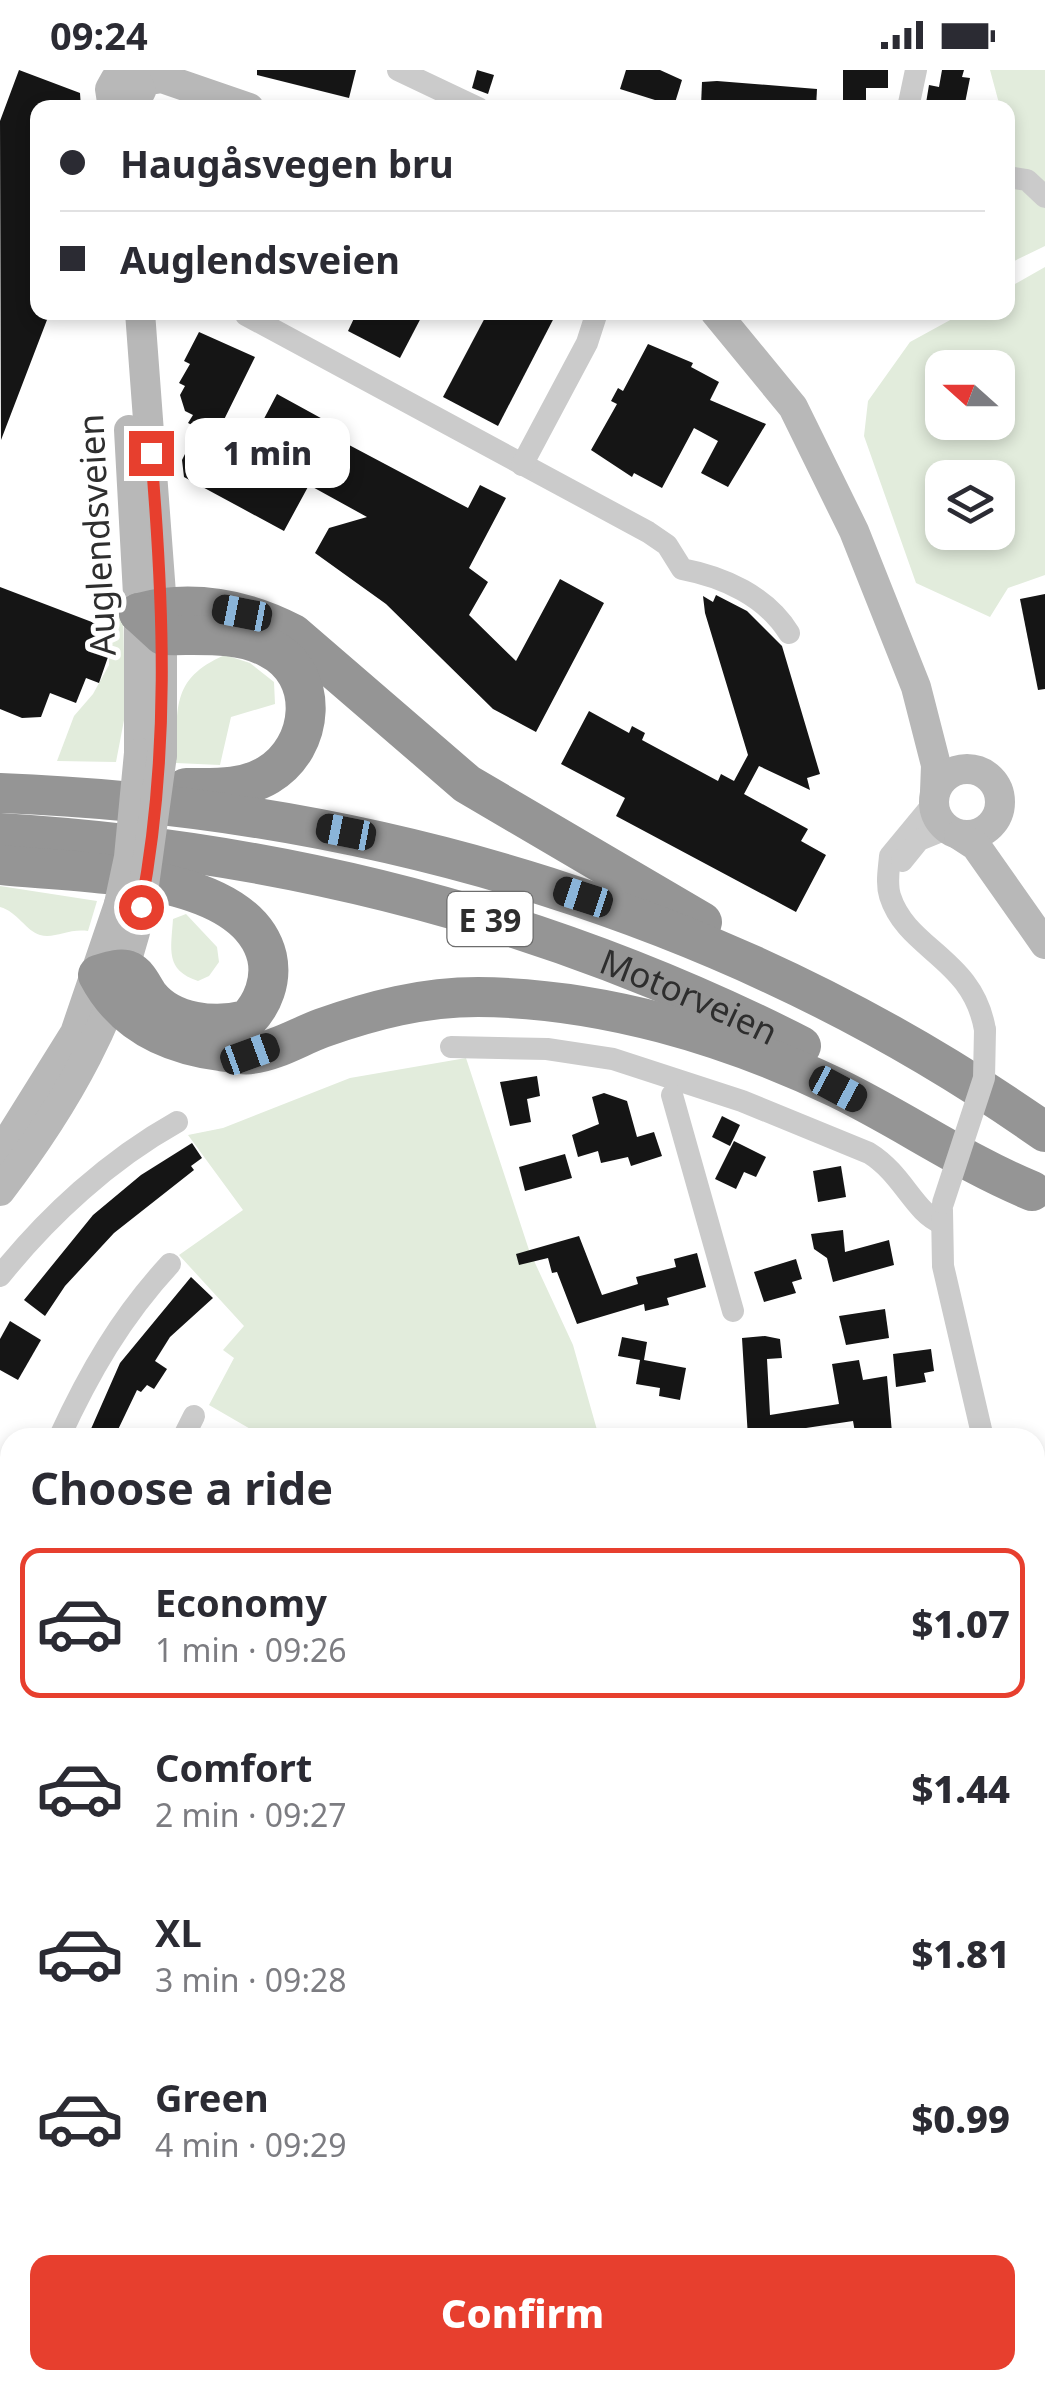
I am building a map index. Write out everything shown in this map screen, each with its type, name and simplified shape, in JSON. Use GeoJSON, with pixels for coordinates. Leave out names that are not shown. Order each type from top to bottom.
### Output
{"type":"FeatureCollection","features":[{"type":"Feature","properties":{"kind":"highway","name":"E 39"},"geometry":{"type":"LineString","coordinates":[[154,618],[242,613],[294,634],[467,784],[677,906],[796,985]]}},
{"type":"Feature","properties":{"kind":"highway"},"geometry":{"type":"LineString","coordinates":[[0,781],[25,775],[228,788],[253,782],[282,766],[300,742],[307,712],[302,687],[290,664],[267,646],[154,618]]}},
{"type":"Feature","properties":{"kind":"highway","name":"Motorveien"},"geometry":{"type":"LineString","coordinates":[[0,793],[220,811],[408,846],[583,897],[796,985],[910,1046],[1045,1132]]}},
{"type":"Feature","properties":{"kind":"highway","name":"Motorveien"},"geometry":{"type":"LineString","coordinates":[[0,833],[151,846],[274,865],[398,892],[566,943],[683,990],[798,1044],[912,1109],[1038,1196]]}},
{"type":"Feature","properties":{"kind":"highway"},"geometry":{"type":"LineString","coordinates":[[0,865],[157,884],[209,896],[233,908],[252,926],[268,971],[260,1004],[247,1020],[208,1024],[167,1011],[152,1000],[134,973],[111,982]]}},
{"type":"Feature","properties":{"kind":"highway","name":"E 39"},"geometry":{"type":"LineString","coordinates":[[111,982],[166,1039],[189,1047],[250,1054],[376,1010],[439,999],[525,1000],[630,1016],[732,1045],[812,1077],[968,1164],[1038,1196]]}},
{"type":"Feature","properties":{"kind":"main road"},"geometry":{"type":"LineString","coordinates":[[125,94],[162,78],[226,100]]}},
{"type":"Feature","properties":{"kind":"main road"},"geometry":{"type":"LineString","coordinates":[[125,94],[165,100]]}},
{"type":"Feature","properties":{"kind":"main road","name":"Auglendsveien"},"geometry":{"type":"LineString","coordinates":[[121,320],[154,618]]}},
{"type":"Feature","properties":{"kind":"main road","name":"Auglendsveien"},"geometry":{"type":"LineString","coordinates":[[111,982],[130,905],[128,857],[151,754],[154,618],[140,320]]}},
{"type":"Feature","properties":{"kind":"main road"},"geometry":{"type":"LineString","coordinates":[[720,320],[772,377],[828,475],[922,698],[943,815],[976,846],[1045,944]]}},
{"type":"Feature","properties":{"kind":"main road"},"geometry":{"type":"LineString","coordinates":[[922,698],[975,770],[994,783],[1000,806],[997,817],[982,833],[943,815]]}},
{"type":"Feature","properties":{"kind":"main road"},"geometry":{"type":"LineString","coordinates":[[943,815],[950,773],[975,770]]}},
{"type":"Feature","properties":{"kind":"main road"},"geometry":{"type":"LineString","coordinates":[[997,817],[1012,864],[1045,922]]}},
{"type":"Feature","properties":{"kind":"main road"},"geometry":{"type":"LineString","coordinates":[[0,1191],[18,1141],[85,1040],[111,982]]}},
{"type":"Feature","properties":{"kind":"street"},"geometry":{"type":"LineString","coordinates":[[398,70],[461,100]]}},
{"type":"Feature","properties":{"kind":"street"},"geometry":{"type":"LineString","coordinates":[[910,100],[916,70]]}},
{"type":"Feature","properties":{"kind":"street"},"geometry":{"type":"LineString","coordinates":[[1015,178],[1027,180],[1045,197]]}},
{"type":"Feature","properties":{"kind":"street"},"geometry":{"type":"LineString","coordinates":[[255,320],[648,532],[667,544],[682,569],[710,574],[773,607],[789,633]]}},
{"type":"Feature","properties":{"kind":"street"},"geometry":{"type":"LineString","coordinates":[[522,465],[587,342],[594,320]]}},
{"type":"Feature","properties":{"kind":"street"},"geometry":{"type":"LineString","coordinates":[[587,342],[605,320]]}},
{"type":"Feature","properties":{"kind":"street"},"geometry":{"type":"LineString","coordinates":[[943,815],[888,874],[890,896],[898,912],[964,977],[977,998],[985,1030],[984,1078],[942,1213],[943,1266],[982,1428]]}},
{"type":"Feature","properties":{"kind":"street"},"geometry":{"type":"LineString","coordinates":[[450,1047],[580,1053],[661,1072],[742,1101],[880,1160],[896,1171],[925,1217],[942,1213]]}},
{"type":"Feature","properties":{"kind":"street"},"geometry":{"type":"LineString","coordinates":[[672,1095],[732,1311]]}},
{"type":"Feature","properties":{"kind":"street"},"geometry":{"type":"LineString","coordinates":[[0,1276],[87,1187],[141,1143],[177,1122]]}},
{"type":"Feature","properties":{"kind":"street"},"geometry":{"type":"LineString","coordinates":[[64,1428],[106,1345],[170,1264]]}},
{"type":"Feature","properties":{"kind":"street"},"geometry":{"type":"LineString","coordinates":[[187,1428],[194,1416]]}},
{"type":"Feature","properties":{"kind":"green space"},"geometry":{"type":"Polygon","coordinates":[[[990,70],[1045,70],[1045,246],[1015,261],[1015,100],[998,100],[990,70]]]}},
{"type":"Feature","properties":{"kind":"green space"},"geometry":{"type":"Polygon","coordinates":[[[1045,267],[1045,575],[1008,588],[990,617],[916,583],[864,436],[868,401],[910,342],[950,320],[1015,320],[1015,284],[1045,267]]]}},
{"type":"Feature","properties":{"kind":"green space"},"geometry":{"type":"Polygon","coordinates":[[[123,600],[125,715],[116,762],[57,761],[74,716],[93,694],[109,665],[110,615],[123,600]]]}},
{"type":"Feature","properties":{"kind":"green space"},"geometry":{"type":"Polygon","coordinates":[[[225,655],[250,663],[274,682],[275,704],[231,717],[220,765],[176,763],[178,712],[185,686],[207,664],[225,655]]]}},
{"type":"Feature","properties":{"kind":"green space"},"geometry":{"type":"Polygon","coordinates":[[[0,886],[97,901],[88,931],[46,936],[35,933],[0,907],[0,886]]]}},
{"type":"Feature","properties":{"kind":"green space"},"geometry":{"type":"Polygon","coordinates":[[[186,914],[217,947],[219,962],[209,976],[198,981],[180,971],[172,958],[173,919],[186,914]]]}},
{"type":"Feature","properties":{"kind":"green space"},"geometry":{"type":"Polygon","coordinates":[[[466,1058],[529,1250],[573,1345],[596,1428],[249,1428],[209,1405],[234,1358],[223,1350],[244,1326],[179,1255],[243,1210],[188,1135],[223,1128],[350,1078],[466,1058]]]}},
{"type":"Feature","properties":{"kind":"building"},"geometry":{"type":"Polygon","coordinates":[[[19,70],[80,93],[80,100],[30,100],[30,320],[47,320],[1,440],[0,121],[19,70]]]}},
{"type":"Feature","properties":{"kind":"building"},"geometry":{"type":"Polygon","coordinates":[[[257,70],[356,70],[349,98],[257,75],[257,70]]]}},
{"type":"Feature","properties":{"kind":"building"},"geometry":{"type":"Polygon","coordinates":[[[477,70],[494,75],[488,94],[472,88],[477,70]]]}},
{"type":"Feature","properties":{"kind":"building"},"geometry":{"type":"Polygon","coordinates":[[[626,70],[660,70],[682,80],[676,100],[655,100],[620,89],[626,70]]]}},
{"type":"Feature","properties":{"kind":"building"},"geometry":{"type":"Polygon","coordinates":[[[843,70],[888,70],[888,88],[866,88],[866,100],[843,100],[843,70]]]}},
{"type":"Feature","properties":{"kind":"building"},"geometry":{"type":"Polygon","coordinates":[[[942,70],[964,70],[962,77],[970,78],[966,100],[926,100],[929,85],[939,87],[942,70]]]}},
{"type":"Feature","properties":{"kind":"building"},"geometry":{"type":"Polygon","coordinates":[[[702,82],[817,89],[816,100],[701,100],[702,82]]]}},
{"type":"Feature","properties":{"kind":"building"},"geometry":{"type":"Polygon","coordinates":[[[353,320],[420,320],[400,358],[348,331],[353,320]]]}},
{"type":"Feature","properties":{"kind":"building"},"geometry":{"type":"Polygon","coordinates":[[[484,320],[553,320],[498,426],[443,397],[484,320]]]}},
{"type":"Feature","properties":{"kind":"building"},"geometry":{"type":"Polygon","coordinates":[[[199,332],[255,357],[208,452],[238,468],[277,394],[339,428],[334,437],[468,508],[480,485],[506,498],[469,568],[488,582],[469,615],[516,661],[560,579],[604,603],[536,732],[493,709],[386,604],[315,553],[329,528],[367,517],[309,485],[284,531],[184,477],[182,460],[198,428],[188,423],[193,415],[185,411],[180,395],[185,386],[179,383],[190,364],[184,361],[199,332]]]}},
{"type":"Feature","properties":{"kind":"building"},"geometry":{"type":"Polygon","coordinates":[[[648,344],[693,363],[691,367],[719,382],[710,400],[766,424],[728,487],[701,473],[718,441],[694,428],[662,488],[634,473],[632,477],[591,450],[617,404],[611,401],[618,388],[623,391],[648,344]]]}},
{"type":"Feature","properties":{"kind":"building"},"geometry":{"type":"Polygon","coordinates":[[[0,587],[105,627],[97,649],[108,657],[99,683],[86,678],[76,703],[50,693],[41,717],[22,718],[0,709],[0,587]]]}},
{"type":"Feature","properties":{"kind":"building"},"geometry":{"type":"Polygon","coordinates":[[[1045,594],[1045,689],[1038,690],[1020,599],[1045,594]]]}},
{"type":"Feature","properties":{"kind":"building"},"geometry":{"type":"Polygon","coordinates":[[[716,595],[747,611],[782,646],[820,774],[807,778],[810,790],[759,766],[744,794],[808,829],[801,841],[826,855],[796,912],[616,816],[625,798],[561,764],[589,711],[629,733],[632,726],[645,733],[642,740],[718,781],[721,774],[734,781],[748,755],[705,613],[703,596],[713,602],[716,595]]]}},
{"type":"Feature","properties":{"kind":"building"},"geometry":{"type":"Polygon","coordinates":[[[537,1076],[540,1096],[527,1099],[531,1122],[510,1126],[500,1082],[537,1076]]]}},
{"type":"Feature","properties":{"kind":"building"},"geometry":{"type":"Polygon","coordinates":[[[604,1093],[627,1101],[637,1137],[654,1132],[662,1156],[631,1166],[628,1157],[601,1163],[598,1151],[578,1157],[572,1135],[599,1124],[592,1097],[604,1093]]]}},
{"type":"Feature","properties":{"kind":"building"},"geometry":{"type":"Polygon","coordinates":[[[722,1116],[740,1125],[730,1146],[712,1137],[722,1116]]]}},
{"type":"Feature","properties":{"kind":"building"},"geometry":{"type":"Polygon","coordinates":[[[734,1141],[766,1157],[756,1177],[744,1172],[736,1189],[715,1179],[734,1141]]]}},
{"type":"Feature","properties":{"kind":"building"},"geometry":{"type":"Polygon","coordinates":[[[192,1143],[202,1158],[191,1166],[194,1170],[114,1233],[65,1286],[45,1316],[24,1300],[93,1215],[141,1175],[192,1143]]]}},
{"type":"Feature","properties":{"kind":"building"},"geometry":{"type":"Polygon","coordinates":[[[565,1154],[572,1178],[525,1191],[519,1167],[565,1154]]]}},
{"type":"Feature","properties":{"kind":"building"},"geometry":{"type":"Polygon","coordinates":[[[841,1166],[846,1197],[818,1202],[813,1171],[841,1166]]]}},
{"type":"Feature","properties":{"kind":"building"},"geometry":{"type":"Polygon","coordinates":[[[843,1230],[845,1252],[889,1240],[894,1265],[833,1282],[827,1258],[814,1249],[811,1234],[843,1230]]]}},
{"type":"Feature","properties":{"kind":"building"},"geometry":{"type":"Polygon","coordinates":[[[579,1236],[602,1295],[638,1284],[636,1277],[676,1267],[674,1259],[697,1253],[706,1287],[667,1298],[669,1305],[645,1311],[644,1304],[577,1324],[548,1258],[519,1265],[516,1254],[579,1236]]]}},
{"type":"Feature","properties":{"kind":"building"},"geometry":{"type":"Polygon","coordinates":[[[796,1259],[802,1279],[792,1282],[796,1293],[764,1302],[754,1272],[796,1259]]]}},
{"type":"Feature","properties":{"kind":"building"},"geometry":{"type":"Polygon","coordinates":[[[191,1277],[213,1298],[170,1337],[155,1361],[167,1369],[154,1389],[147,1385],[141,1392],[137,1390],[119,1428],[91,1428],[120,1363],[191,1277]]]}},
{"type":"Feature","properties":{"kind":"building"},"geometry":{"type":"Polygon","coordinates":[[[885,1309],[889,1338],[846,1345],[839,1316],[885,1309]]]}},
{"type":"Feature","properties":{"kind":"building"},"geometry":{"type":"Polygon","coordinates":[[[10,1321],[41,1340],[18,1380],[0,1370],[0,1339],[10,1321]]]}},
{"type":"Feature","properties":{"kind":"building"},"geometry":{"type":"Polygon","coordinates":[[[622,1337],[647,1342],[644,1360],[686,1368],[680,1400],[659,1396],[660,1388],[636,1384],[640,1360],[618,1356],[622,1337]]]}},
{"type":"Feature","properties":{"kind":"building"},"geometry":{"type":"Polygon","coordinates":[[[742,1338],[780,1339],[782,1358],[767,1359],[770,1415],[839,1404],[832,1364],[859,1360],[863,1380],[887,1376],[892,1428],[854,1428],[853,1421],[806,1428],[747,1428],[742,1338]]]}},
{"type":"Feature","properties":{"kind":"building"},"geometry":{"type":"Polygon","coordinates":[[[931,1349],[934,1371],[924,1373],[926,1382],[896,1387],[893,1354],[931,1349]]]}},
{"type":"Feature","properties":{"kind":"route"},"geometry":{"type":"LineString","coordinates":[[141,907],[162,755],[162,606],[151,453]]}}]}
